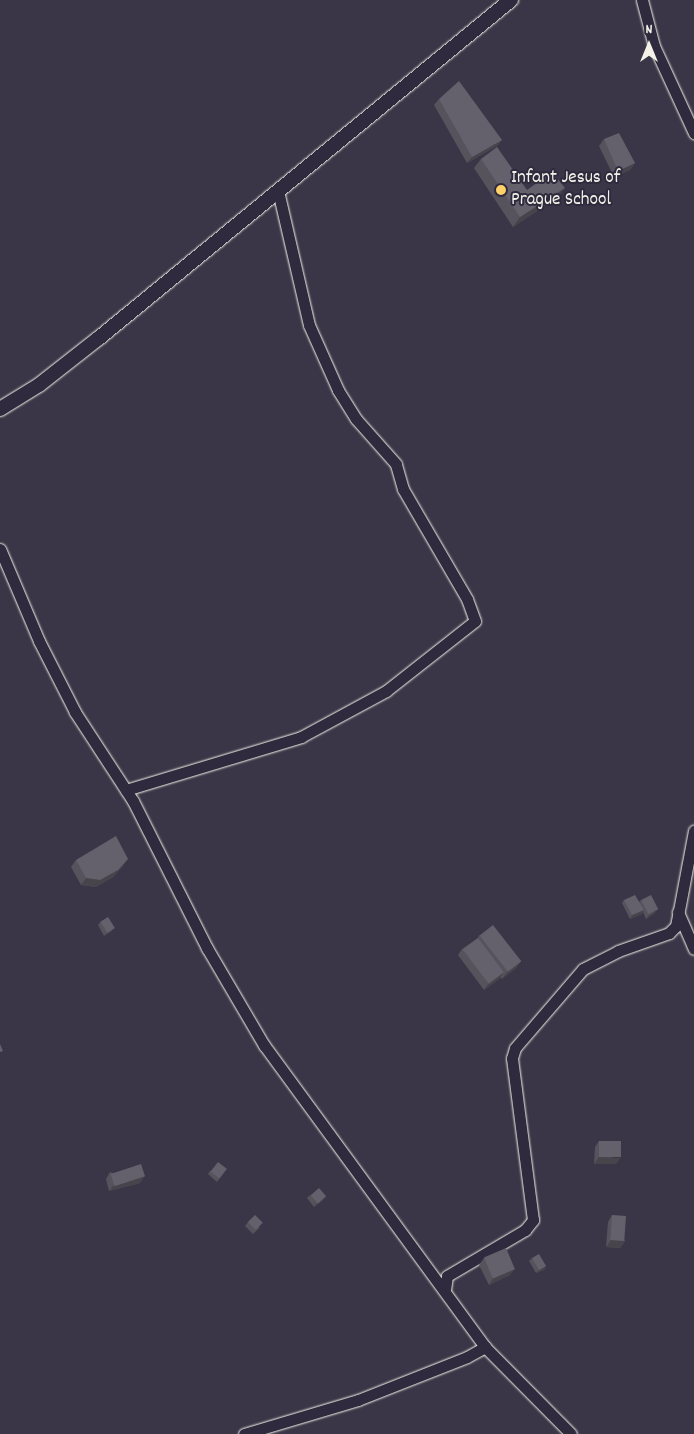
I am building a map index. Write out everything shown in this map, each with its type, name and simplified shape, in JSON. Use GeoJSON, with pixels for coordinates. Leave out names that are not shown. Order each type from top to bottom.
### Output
{"type":"FeatureCollection","features":[{"type":"Feature","properties":{"kind":"street"},"geometry":{"type":"LineString","coordinates":[[0,409],[39,385],[99,338],[511,0]]}},
{"type":"Feature","properties":{"kind":"street"},"geometry":{"type":"LineString","coordinates":[[642,0],[654,46],[694,133]]}},
{"type":"Feature","properties":{"kind":"street"},"geometry":{"type":"LineString","coordinates":[[126,790],[301,737],[386,691],[475,621],[467,599],[403,489],[396,464],[356,419],[338,390],[309,325],[289,250],[278,191]]}},
{"type":"Feature","properties":{"kind":"street"},"geometry":{"type":"LineString","coordinates":[[0,549],[38,641],[75,712],[126,790],[207,948],[264,1045],[485,1347],[571,1434]]}},
{"type":"Feature","properties":{"kind":"street"},"geometry":{"type":"LineString","coordinates":[[445,1290],[447,1276],[525,1230],[533,1220],[531,1181],[512,1058],[519,1041],[583,969],[618,951],[669,933],[676,926],[675,907],[694,831]]}},
{"type":"Feature","properties":{"kind":"street"},"geometry":{"type":"LineString","coordinates":[[675,907],[694,949]]}},
{"type":"Feature","properties":{"kind":"street"},"geometry":{"type":"LineString","coordinates":[[244,1434],[383,1390],[485,1347]]}},
{"type":"Feature","properties":{"kind":"building"},"geometry":{"type":"Polygon","coordinates":[[[459,81],[502,140],[472,157],[439,99],[459,81]]]}},
{"type":"Feature","properties":{"kind":"building"},"geometry":{"type":"Polygon","coordinates":[[[619,133],[635,163],[618,171],[604,139],[619,133]]]}},
{"type":"Feature","properties":{"kind":"building"},"geometry":{"type":"Polygon","coordinates":[[[497,147],[527,190],[552,172],[565,188],[520,217],[481,159],[497,147]]]}},
{"type":"Feature","properties":{"kind":"building"},"geometry":{"type":"Polygon","coordinates":[[[116,836],[128,859],[118,870],[100,880],[86,878],[76,860],[116,836]]]}},
{"type":"Feature","properties":{"kind":"building"},"geometry":{"type":"Polygon","coordinates":[[[635,895],[644,910],[632,915],[624,900],[635,895]]]}},
{"type":"Feature","properties":{"kind":"building"},"geometry":{"type":"Polygon","coordinates":[[[651,895],[658,909],[648,914],[641,900],[651,895]]]}},
{"type":"Feature","properties":{"kind":"building"},"geometry":{"type":"Polygon","coordinates":[[[108,917],[115,928],[107,933],[100,922],[108,917]]]}},
{"type":"Feature","properties":{"kind":"building"},"geometry":{"type":"Polygon","coordinates":[[[493,925],[521,961],[508,972],[480,935],[493,925]]]}},
{"type":"Feature","properties":{"kind":"building"},"geometry":{"type":"Polygon","coordinates":[[[478,938],[504,972],[489,984],[463,949],[478,938]]]}},
{"type":"Feature","properties":{"kind":"building"},"geometry":{"type":"Polygon","coordinates":[[[599,1141],[621,1141],[621,1157],[599,1157],[599,1141]]]}},
{"type":"Feature","properties":{"kind":"building"},"geometry":{"type":"Polygon","coordinates":[[[218,1162],[227,1169],[219,1178],[211,1171],[218,1162]]]}},
{"type":"Feature","properties":{"kind":"building"},"geometry":{"type":"Polygon","coordinates":[[[141,1164],[145,1176],[115,1186],[111,1174],[141,1164]]]}},
{"type":"Feature","properties":{"kind":"building"},"geometry":{"type":"Polygon","coordinates":[[[319,1188],[326,1196],[318,1204],[311,1195],[319,1188]]]}},
{"type":"Feature","properties":{"kind":"building"},"geometry":{"type":"Polygon","coordinates":[[[255,1215],[263,1223],[256,1230],[248,1222],[255,1215]]]}},
{"type":"Feature","properties":{"kind":"building"},"geometry":{"type":"Polygon","coordinates":[[[612,1215],[626,1216],[624,1241],[610,1240],[612,1215]]]}},
{"type":"Feature","properties":{"kind":"building"},"geometry":{"type":"Polygon","coordinates":[[[506,1248],[515,1269],[493,1279],[484,1257],[506,1248]]]}},
{"type":"Feature","properties":{"kind":"building"},"geometry":{"type":"Polygon","coordinates":[[[539,1254],[546,1266],[539,1270],[532,1258],[539,1254]]]}},
{"type":"Feature","properties":{"kind":"place","name":"Infant Jesus of Prague School"},"geometry":{"type":"Point","coordinates":[501,190]}}]}
